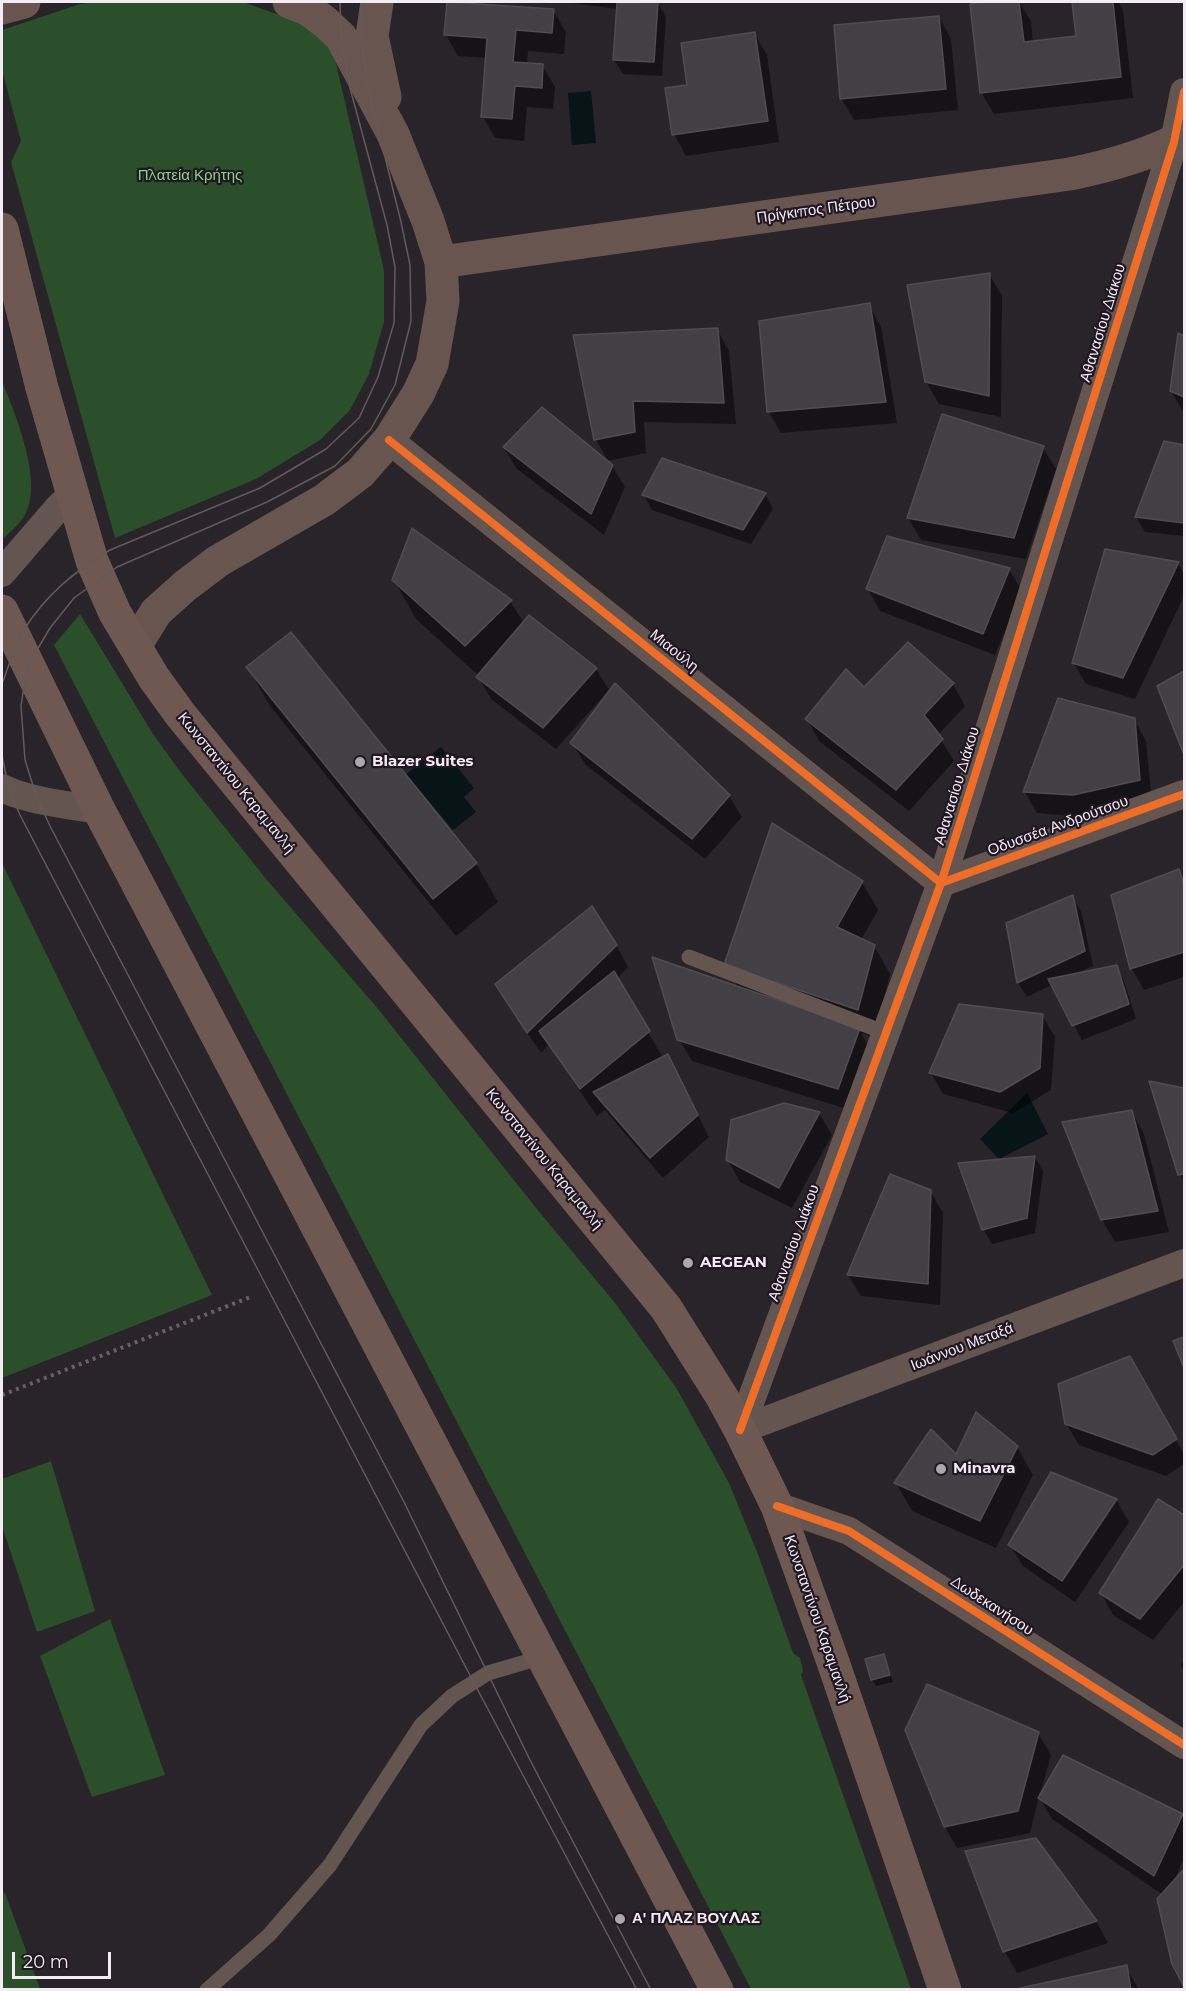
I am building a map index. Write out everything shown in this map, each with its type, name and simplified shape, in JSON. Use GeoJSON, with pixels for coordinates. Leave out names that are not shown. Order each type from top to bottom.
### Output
{"type":"FeatureCollection","features":[{"type":"Feature","properties":{"kind":"highway","name":"Κωνσταντίνου Καραμανλή"},"geometry":{"type":"LineString","coordinates":[[2,229],[42,388],[92,561],[115,613],[154,678],[180,714],[666,1308],[722,1396],[777,1506],[836,1670],[945,1989]]}},
{"type":"Feature","properties":{"kind":"highway"},"geometry":{"type":"LineString","coordinates":[[2,611],[99,810],[717,1989]]}},
{"type":"Feature","properties":{"kind":"main road"},"geometry":{"type":"LineString","coordinates":[[2,8],[24,2]]}},
{"type":"Feature","properties":{"kind":"main road"},"geometry":{"type":"LineString","coordinates":[[377,2],[372,36],[393,134]]}},
{"type":"Feature","properties":{"kind":"main road"},"geometry":{"type":"LineString","coordinates":[[135,646],[156,612],[185,586],[218,561],[324,500],[360,472],[389,440],[432,364],[443,301],[441,262],[428,221],[393,134],[341,37],[304,4]]}},
{"type":"Feature","properties":{"kind":"main road","name":"Πρίγκιπος Πέτρου"},"geometry":{"type":"LineString","coordinates":[[441,262],[1070,174],[1106,167],[1140,156],[1179,139]]}},
{"type":"Feature","properties":{"kind":"street","name":"Αθανασίου Διάκου"},"geometry":{"type":"LineString","coordinates":[[740,1430],[941,883],[1179,139],[1185,92]]}},
{"type":"Feature","properties":{"kind":"street","name":"Μιαούλη"},"geometry":{"type":"LineString","coordinates":[[389,440],[941,883]]}},
{"type":"Feature","properties":{"kind":"street"},"geometry":{"type":"LineString","coordinates":[[2,573],[57,509],[74,493]]}},
{"type":"Feature","properties":{"kind":"street"},"geometry":{"type":"LineString","coordinates":[[2,788],[27,796],[99,810]]}},
{"type":"Feature","properties":{"kind":"street","name":"Οδυσσέα Ανδρούτσου"},"geometry":{"type":"LineString","coordinates":[[941,883],[1185,794]]}},
{"type":"Feature","properties":{"kind":"street","name":"Ιωάννου Μεταξά"},"geometry":{"type":"LineString","coordinates":[[740,1430],[1185,1263]]}},
{"type":"Feature","properties":{"kind":"street","name":"Δωδεκανήσου"},"geometry":{"type":"LineString","coordinates":[[777,1506],[849,1531],[1185,1745]]}},
{"type":"Feature","properties":{"kind":"lane"},"geometry":{"type":"LineString","coordinates":[[689,957],[886,1033]]}},
{"type":"Feature","properties":{"kind":"lane"},"geometry":{"type":"LineString","coordinates":[[207,1989],[269,1935],[330,1865],[421,1725],[452,1696],[488,1673],[543,1657]]}},
{"type":"Feature","properties":{"kind":"path"},"geometry":{"type":"LineString","coordinates":[[2,1395],[253,1296]]}},
{"type":"Feature","properties":{"kind":"green space","name":"Πλατεία Κρήτης"},"geometry":{"type":"Polygon","coordinates":[[[96,2],[243,2],[307,25],[331,42],[384,270],[384,322],[369,374],[350,410],[320,440],[256,479],[115,538],[11,162],[21,141],[2,70],[2,30],[80,4],[96,2]]]}},
{"type":"Feature","properties":{"kind":"green space"},"geometry":{"type":"Polygon","coordinates":[[[2,381],[26,448],[31,484],[30,501],[25,515],[4,539],[2,533],[2,381]]]}},
{"type":"Feature","properties":{"kind":"green space"},"geometry":{"type":"Polygon","coordinates":[[[80,614],[153,734],[182,774],[267,880],[379,1010],[536,1208],[615,1303],[677,1389],[729,1483],[759,1557],[793,1653],[800,1658],[803,1671],[801,1675],[911,1989],[751,1989],[54,645],[80,614]]]}},
{"type":"Feature","properties":{"kind":"green space"},"geometry":{"type":"Polygon","coordinates":[[[2,863],[212,1295],[2,1378],[2,863]]]}},
{"type":"Feature","properties":{"kind":"green space"},"geometry":{"type":"Polygon","coordinates":[[[51,1461],[95,1611],[37,1632],[2,1526],[2,1479],[51,1461]]]}},
{"type":"Feature","properties":{"kind":"green space"},"geometry":{"type":"Polygon","coordinates":[[[110,1619],[165,1775],[92,1797],[40,1656],[110,1619]]]}},
{"type":"Feature","properties":{"kind":"green space"},"geometry":{"type":"Polygon","coordinates":[[[5,1893],[40,1989],[2,1989],[2,1894],[5,1893]]]}},
{"type":"Feature","properties":{"kind":"shaded area"},"geometry":{"type":"Polygon","coordinates":[[[591,91],[596,143],[572,145],[568,93],[591,91]]]}},
{"type":"Feature","properties":{"kind":"shaded area"},"geometry":{"type":"Polygon","coordinates":[[[441,747],[474,788],[464,797],[476,812],[453,830],[406,774],[441,747]]]}},
{"type":"Feature","properties":{"kind":"shaded area"},"geometry":{"type":"Polygon","coordinates":[[[1027,1093],[1048,1134],[999,1159],[980,1139],[1027,1093]]]}},
{"type":"Feature","properties":{"kind":"building"},"geometry":{"type":"Polygon","coordinates":[[[447,2],[554,9],[552,33],[516,30],[513,62],[543,64],[542,88],[515,86],[512,119],[481,117],[487,38],[444,35],[447,2]]]}},
{"type":"Feature","properties":{"kind":"building"},"geometry":{"type":"Polygon","coordinates":[[[658,2],[654,62],[613,60],[617,3],[658,2]]]}},
{"type":"Feature","properties":{"kind":"building"},"geometry":{"type":"Polygon","coordinates":[[[1019,2],[1024,42],[1076,36],[1072,2],[1113,2],[1121,77],[980,93],[970,4],[1019,2]]]}},
{"type":"Feature","properties":{"kind":"building"},"geometry":{"type":"Polygon","coordinates":[[[939,16],[946,89],[840,99],[834,25],[939,16]]]}},
{"type":"Feature","properties":{"kind":"building"},"geometry":{"type":"Polygon","coordinates":[[[755,32],[768,121],[672,135],[665,88],[687,85],[681,43],[755,32]]]}},
{"type":"Feature","properties":{"kind":"building"},"geometry":{"type":"Polygon","coordinates":[[[990,273],[989,396],[925,382],[907,285],[990,273]]]}},
{"type":"Feature","properties":{"kind":"building"},"geometry":{"type":"Polygon","coordinates":[[[870,303],[886,402],[767,412],[759,321],[870,303]]]}},
{"type":"Feature","properties":{"kind":"building"},"geometry":{"type":"Polygon","coordinates":[[[718,328],[724,403],[633,401],[635,432],[594,440],[573,335],[718,328]]]}},
{"type":"Feature","properties":{"kind":"building"},"geometry":{"type":"Polygon","coordinates":[[[1178,333],[1184,336],[1184,397],[1170,391],[1178,333]]]}},
{"type":"Feature","properties":{"kind":"building"},"geometry":{"type":"Polygon","coordinates":[[[542,407],[613,465],[591,514],[503,447],[542,407]]]}},
{"type":"Feature","properties":{"kind":"building"},"geometry":{"type":"Polygon","coordinates":[[[942,414],[1044,446],[1014,538],[907,518],[942,414]]]}},
{"type":"Feature","properties":{"kind":"building"},"geometry":{"type":"Polygon","coordinates":[[[1164,441],[1184,445],[1184,523],[1135,517],[1164,441]]]}},
{"type":"Feature","properties":{"kind":"building"},"geometry":{"type":"Polygon","coordinates":[[[662,458],[766,493],[743,530],[642,495],[662,458]]]}},
{"type":"Feature","properties":{"kind":"building"},"geometry":{"type":"Polygon","coordinates":[[[412,528],[512,600],[465,646],[392,580],[412,528]]]}},
{"type":"Feature","properties":{"kind":"building"},"geometry":{"type":"Polygon","coordinates":[[[887,536],[1010,568],[983,634],[866,589],[887,536]]]}},
{"type":"Feature","properties":{"kind":"building"},"geometry":{"type":"Polygon","coordinates":[[[1105,549],[1179,562],[1123,678],[1072,663],[1105,549]]]}},
{"type":"Feature","properties":{"kind":"building"},"geometry":{"type":"Polygon","coordinates":[[[529,615],[597,668],[543,728],[476,677],[529,615]]]}},
{"type":"Feature","properties":{"kind":"building"},"geometry":{"type":"Polygon","coordinates":[[[291,632],[477,863],[433,899],[246,667],[291,632]]]}},
{"type":"Feature","properties":{"kind":"building"},"geometry":{"type":"Polygon","coordinates":[[[908,642],[954,683],[924,715],[943,739],[896,790],[805,719],[846,669],[864,687],[908,642]]]}},
{"type":"Feature","properties":{"kind":"building"},"geometry":{"type":"Polygon","coordinates":[[[1184,671],[1184,755],[1157,686],[1184,671]]]}},
{"type":"Feature","properties":{"kind":"building"},"geometry":{"type":"Polygon","coordinates":[[[615,683],[730,795],[692,839],[570,743],[615,683]]]}},
{"type":"Feature","properties":{"kind":"building"},"geometry":{"type":"Polygon","coordinates":[[[1058,698],[1135,718],[1140,780],[1073,795],[1023,792],[1058,698]]]}},
{"type":"Feature","properties":{"kind":"building"},"geometry":{"type":"Polygon","coordinates":[[[772,823],[863,881],[837,927],[875,945],[858,1010],[724,965],[772,823]]]}},
{"type":"Feature","properties":{"kind":"building"},"geometry":{"type":"Polygon","coordinates":[[[1179,869],[1184,885],[1184,952],[1130,969],[1111,895],[1179,869]]]}},
{"type":"Feature","properties":{"kind":"building"},"geometry":{"type":"Polygon","coordinates":[[[1073,895],[1085,951],[1017,983],[1006,923],[1073,895]]]}},
{"type":"Feature","properties":{"kind":"building"},"geometry":{"type":"Polygon","coordinates":[[[592,906],[617,945],[527,1033],[495,984],[592,906]]]}},
{"type":"Feature","properties":{"kind":"building"},"geometry":{"type":"Polygon","coordinates":[[[652,957],[860,1028],[838,1089],[677,1040],[652,957]]]}},
{"type":"Feature","properties":{"kind":"building"},"geometry":{"type":"Polygon","coordinates":[[[1117,965],[1129,1004],[1072,1026],[1048,979],[1117,965]]]}},
{"type":"Feature","properties":{"kind":"building"},"geometry":{"type":"Polygon","coordinates":[[[614,971],[650,1031],[580,1089],[539,1031],[614,971]]]}},
{"type":"Feature","properties":{"kind":"building"},"geometry":{"type":"Polygon","coordinates":[[[959,1004],[1043,1014],[1040,1068],[1000,1092],[929,1073],[959,1004]]]}},
{"type":"Feature","properties":{"kind":"building"},"geometry":{"type":"Polygon","coordinates":[[[668,1054],[698,1115],[650,1158],[593,1092],[668,1054]]]}},
{"type":"Feature","properties":{"kind":"building"},"geometry":{"type":"Polygon","coordinates":[[[1149,1081],[1184,1088],[1184,1174],[1178,1175],[1149,1081]]]}},
{"type":"Feature","properties":{"kind":"building"},"geometry":{"type":"Polygon","coordinates":[[[784,1103],[820,1112],[779,1188],[726,1160],[731,1120],[784,1103]]]}},
{"type":"Feature","properties":{"kind":"building"},"geometry":{"type":"Polygon","coordinates":[[[1132,1110],[1158,1211],[1101,1220],[1062,1122],[1132,1110]]]}},
{"type":"Feature","properties":{"kind":"building"},"geometry":{"type":"Polygon","coordinates":[[[1035,1156],[1027,1218],[982,1230],[958,1163],[1035,1156]]]}},
{"type":"Feature","properties":{"kind":"building"},"geometry":{"type":"Polygon","coordinates":[[[890,1174],[931,1190],[928,1284],[847,1275],[890,1174]]]}},
{"type":"Feature","properties":{"kind":"building"},"geometry":{"type":"Polygon","coordinates":[[[1184,1337],[1184,1368],[1173,1341],[1184,1337]]]}},
{"type":"Feature","properties":{"kind":"building"},"geometry":{"type":"Polygon","coordinates":[[[1130,1356],[1177,1439],[1153,1455],[1065,1424],[1058,1384],[1130,1356]]]}},
{"type":"Feature","properties":{"kind":"building"},"geometry":{"type":"Polygon","coordinates":[[[976,1412],[1018,1446],[980,1521],[894,1483],[931,1429],[956,1454],[976,1412]]]}},
{"type":"Feature","properties":{"kind":"building"},"geometry":{"type":"Polygon","coordinates":[[[1051,1472],[1117,1499],[1062,1581],[1008,1545],[1051,1472]]]}},
{"type":"Feature","properties":{"kind":"building"},"geometry":{"type":"Polygon","coordinates":[[[1158,1499],[1184,1515],[1184,1565],[1140,1619],[1099,1593],[1158,1499]]]}},
{"type":"Feature","properties":{"kind":"building"},"geometry":{"type":"Polygon","coordinates":[[[884,1654],[890,1675],[871,1680],[865,1659],[884,1654]]]}},
{"type":"Feature","properties":{"kind":"building"},"geometry":{"type":"Polygon","coordinates":[[[927,1684],[1039,1732],[1018,1811],[944,1827],[905,1730],[927,1684]]]}},
{"type":"Feature","properties":{"kind":"building"},"geometry":{"type":"Polygon","coordinates":[[[1063,1755],[1183,1814],[1154,1876],[1038,1798],[1063,1755]]]}},
{"type":"Feature","properties":{"kind":"building"},"geometry":{"type":"Polygon","coordinates":[[[1036,1838],[1097,1921],[1003,1952],[965,1851],[1036,1838]]]}},
{"type":"Feature","properties":{"kind":"building"},"geometry":{"type":"Polygon","coordinates":[[[1184,1869],[1184,1987],[1172,1964],[1157,1899],[1184,1869]]]}},
{"type":"Feature","properties":{"kind":"building"},"geometry":{"type":"Polygon","coordinates":[[[1127,1965],[1131,1990],[1016,1989],[1127,1965]]]}},
{"type":"Feature","properties":{"kind":"tram line"},"geometry":{"type":"LineString","coordinates":[[2,684],[25,628],[52,594],[85,566],[110,550],[260,488],[326,449],[359,418],[378,377],[394,323],[395,267],[387,225],[350,88],[341,37],[340,2]]}},
{"type":"Feature","properties":{"kind":"tram line"},"geometry":{"type":"LineString","coordinates":[[361,2],[362,45],[368,88],[410,265],[411,321],[395,385],[371,429],[335,466],[267,502],[117,567],[74,598],[50,628],[27,667],[21,706],[25,760],[37,798],[50,826],[404,1502],[530,1760],[651,1990]]}},
{"type":"Feature","properties":{"kind":"tram line"},"geometry":{"type":"LineString","coordinates":[[2,755],[9,791],[21,817],[637,1990]]}},
{"type":"Feature","properties":{"kind":"cycle path"},"geometry":{"type":"LineString","coordinates":[[740,1430],[941,883],[1174,142],[1184,92]]}},
{"type":"Feature","properties":{"kind":"cycle path"},"geometry":{"type":"LineString","coordinates":[[389,440],[941,883],[1184,794]]}},
{"type":"Feature","properties":{"kind":"cycle path"},"geometry":{"type":"LineString","coordinates":[[777,1506],[849,1531],[1184,1745]]}},
{"type":"Feature","properties":{"kind":"place","name":"Blazer Suites"},"geometry":{"type":"Point","coordinates":[360,762]}},
{"type":"Feature","properties":{"kind":"place","name":"AEGEAN"},"geometry":{"type":"Point","coordinates":[688,1263]}},
{"type":"Feature","properties":{"kind":"place","name":"Minavra"},"geometry":{"type":"Point","coordinates":[941,1469]}},
{"type":"Feature","properties":{"kind":"place","name":"Α' ΠΛΑΖ ΒΟΥΛΑΣ"},"geometry":{"type":"Point","coordinates":[620,1919]}}]}
